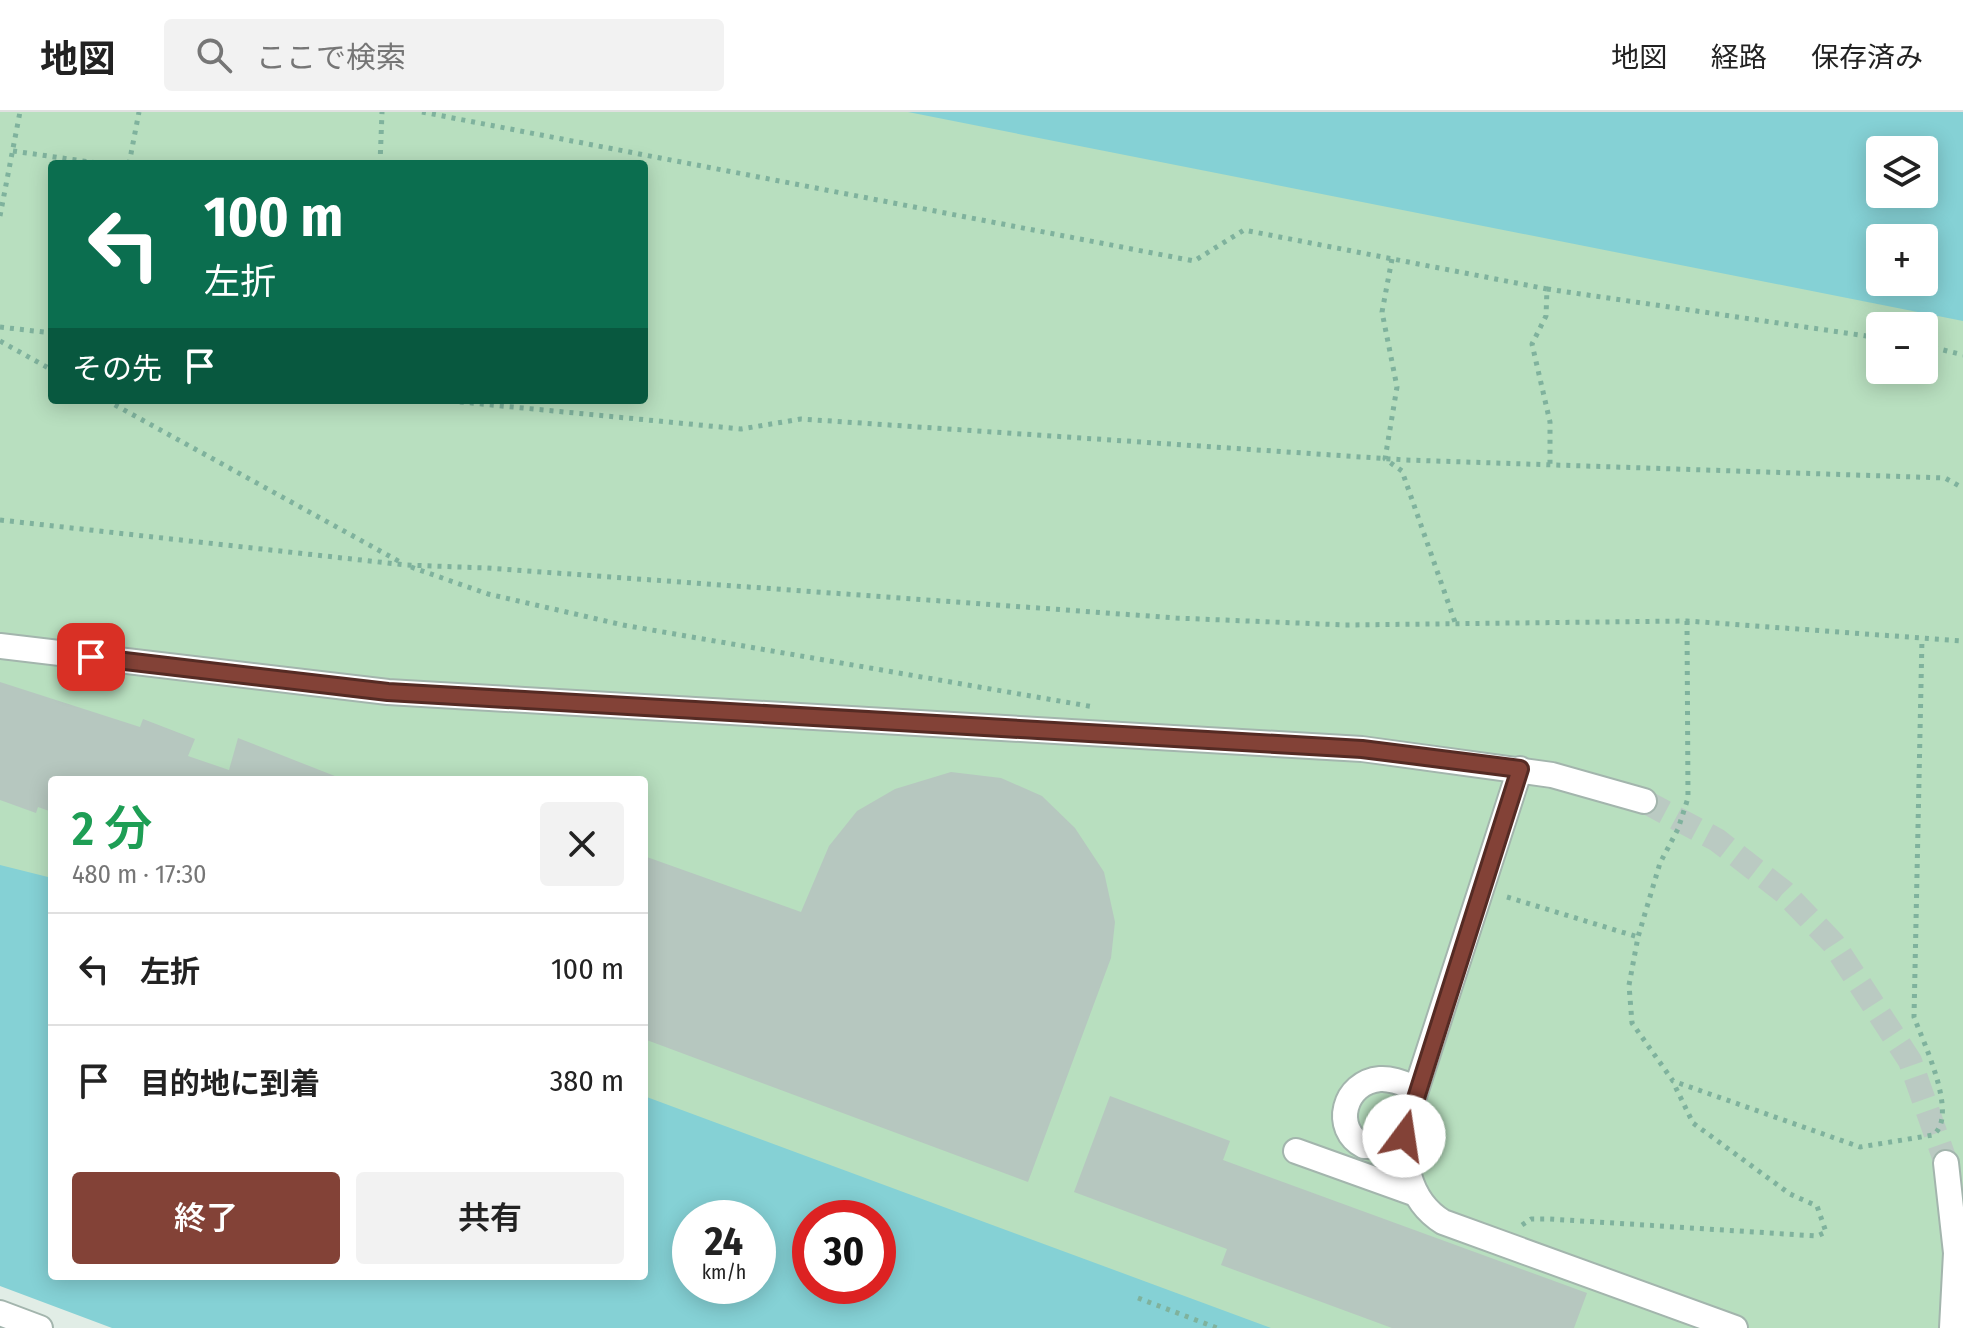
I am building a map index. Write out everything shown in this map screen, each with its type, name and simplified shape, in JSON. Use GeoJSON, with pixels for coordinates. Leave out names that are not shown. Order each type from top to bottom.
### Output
{"type":"FeatureCollection","features":[{"type":"Feature","properties":{"kind":"street"},"geometry":{"type":"LineString","coordinates":[[0,646],[388,692],[1362,749],[1520,769],[1583,782],[1644,801]]}},
{"type":"Feature","properties":{"kind":"street"},"geometry":{"type":"LineString","coordinates":[[1520,769],[1416,1088],[1404,1136],[1406,1166],[1416,1194],[1432,1215],[1443,1222],[1735,1328]]}},
{"type":"Feature","properties":{"kind":"street"},"geometry":{"type":"LineString","coordinates":[[1404,1136],[1386,1146],[1364,1146],[1349,1134],[1344,1112],[1349,1098],[1365,1082],[1388,1078],[1416,1088]]}},
{"type":"Feature","properties":{"kind":"street"},"geometry":{"type":"LineString","coordinates":[[1296,1151],[1416,1194]]}},
{"type":"Feature","properties":{"kind":"street"},"geometry":{"type":"LineString","coordinates":[[1946,1163],[1956,1253],[1952,1328]]}},
{"type":"Feature","properties":{"kind":"street"},"geometry":{"type":"LineString","coordinates":[[0,1313],[40,1328]]}},
{"type":"Feature","properties":{"kind":"path"},"geometry":{"type":"LineString","coordinates":[[0,216],[20,112]]}},
{"type":"Feature","properties":{"kind":"path"},"geometry":{"type":"LineString","coordinates":[[130,160],[139,112]]}},
{"type":"Feature","properties":{"kind":"path"},"geometry":{"type":"LineString","coordinates":[[380,160],[382,112]]}},
{"type":"Feature","properties":{"kind":"path"},"geometry":{"type":"LineString","coordinates":[[422,112],[1194,261],[1244,230],[1547,289],[1866,336]]}},
{"type":"Feature","properties":{"kind":"path"},"geometry":{"type":"LineString","coordinates":[[13,151],[76,160]]}},
{"type":"Feature","properties":{"kind":"path"},"geometry":{"type":"LineString","coordinates":[[1385,459],[1397,387],[1382,312],[1392,259]]}},
{"type":"Feature","properties":{"kind":"path"},"geometry":{"type":"LineString","coordinates":[[1547,289],[1546,316],[1532,344],[1550,422],[1550,464]]}},
{"type":"Feature","properties":{"kind":"path"},"geometry":{"type":"LineString","coordinates":[[0,327],[48,333]]}},
{"type":"Feature","properties":{"kind":"path"},"geometry":{"type":"LineString","coordinates":[[0,341],[48,368]]}},
{"type":"Feature","properties":{"kind":"path"},"geometry":{"type":"LineString","coordinates":[[1938,349],[1963,355]]}},
{"type":"Feature","properties":{"kind":"path"},"geometry":{"type":"LineString","coordinates":[[113,404],[406,565],[488,594],[623,625],[1098,707]]}},
{"type":"Feature","properties":{"kind":"path"},"geometry":{"type":"LineString","coordinates":[[482,404],[741,429],[801,419],[1385,459],[1945,478],[1963,488]]}},
{"type":"Feature","properties":{"kind":"path"},"geometry":{"type":"LineString","coordinates":[[1385,459],[1402,471],[1456,625]]}},
{"type":"Feature","properties":{"kind":"path"},"geometry":{"type":"LineString","coordinates":[[0,520],[406,565],[517,570],[1176,618],[1345,625],[1687,621],[1963,641]]}},
{"type":"Feature","properties":{"kind":"path"},"geometry":{"type":"LineString","coordinates":[[1508,1246],[1517,1228],[1531,1219],[1817,1236],[1826,1232],[1817,1206],[1790,1194],[1693,1123],[1673,1081],[1637,1033],[1629,1014],[1629,985],[1638,937],[1660,863],[1678,829],[1688,798],[1687,621]]}},
{"type":"Feature","properties":{"kind":"path"},"geometry":{"type":"LineString","coordinates":[[1673,1081],[1860,1147],[1904,1142],[1933,1135],[1941,1129],[1943,1109],[1936,1076],[1914,1017],[1922,638]]}},
{"type":"Feature","properties":{"kind":"path"},"geometry":{"type":"LineString","coordinates":[[1507,897],[1638,937]]}},
{"type":"Feature","properties":{"kind":"path"},"geometry":{"type":"LineString","coordinates":[[1138,1298],[1217,1328]]}},
{"type":"Feature","properties":{"kind":"green space"},"geometry":{"type":"Polygon","coordinates":[[[0,112],[1963,112],[1963,1328],[188,1328],[51,1280],[648,1280],[648,776],[48,776],[48,1279],[0,1262],[0,112]]]}},
{"type":"Feature","properties":{"kind":"water"},"geometry":{"type":"Polygon","coordinates":[[[908,112],[1963,112],[1963,321],[1938,316],[1938,312],[1918,312],[908,112]]]}},
{"type":"Feature","properties":{"kind":"water"},"geometry":{"type":"Polygon","coordinates":[[[0,865],[48,877],[48,1280],[648,1280],[648,1097],[1271,1328],[112,1328],[0,1286],[0,865]]]}},
{"type":"Feature","properties":{"kind":"building"},"geometry":{"type":"Polygon","coordinates":[[[0,682],[140,727],[143,719],[195,739],[188,756],[229,770],[238,738],[335,776],[48,776],[48,811],[38,807],[36,813],[0,800],[0,682]]]}},
{"type":"Feature","properties":{"kind":"building"},"geometry":{"type":"Polygon","coordinates":[[[951,772],[1001,778],[1042,796],[1075,828],[1104,872],[1115,922],[1111,958],[1028,1182],[648,1040],[648,857],[801,912],[829,846],[857,811],[895,789],[951,772]]]}},
{"type":"Feature","properties":{"kind":"building"},"geometry":{"type":"Polygon","coordinates":[[[1110,1096],[1230,1141],[1223,1160],[1587,1293],[1574,1328],[1392,1328],[1221,1265],[1227,1249],[1074,1192],[1110,1096]]]}},
{"type":"Feature","properties":{"kind":"tunnel"},"geometry":{"type":"LineString","coordinates":[[1644,801],[1717,840],[1784,892],[1833,943],[1910,1061],[1946,1163]]}},
{"type":"Feature","properties":{"kind":"route"},"geometry":{"type":"LineString","coordinates":[[91,657],[388,692],[1362,749],[1520,769],[1407,1118],[1404,1136]]}}]}
